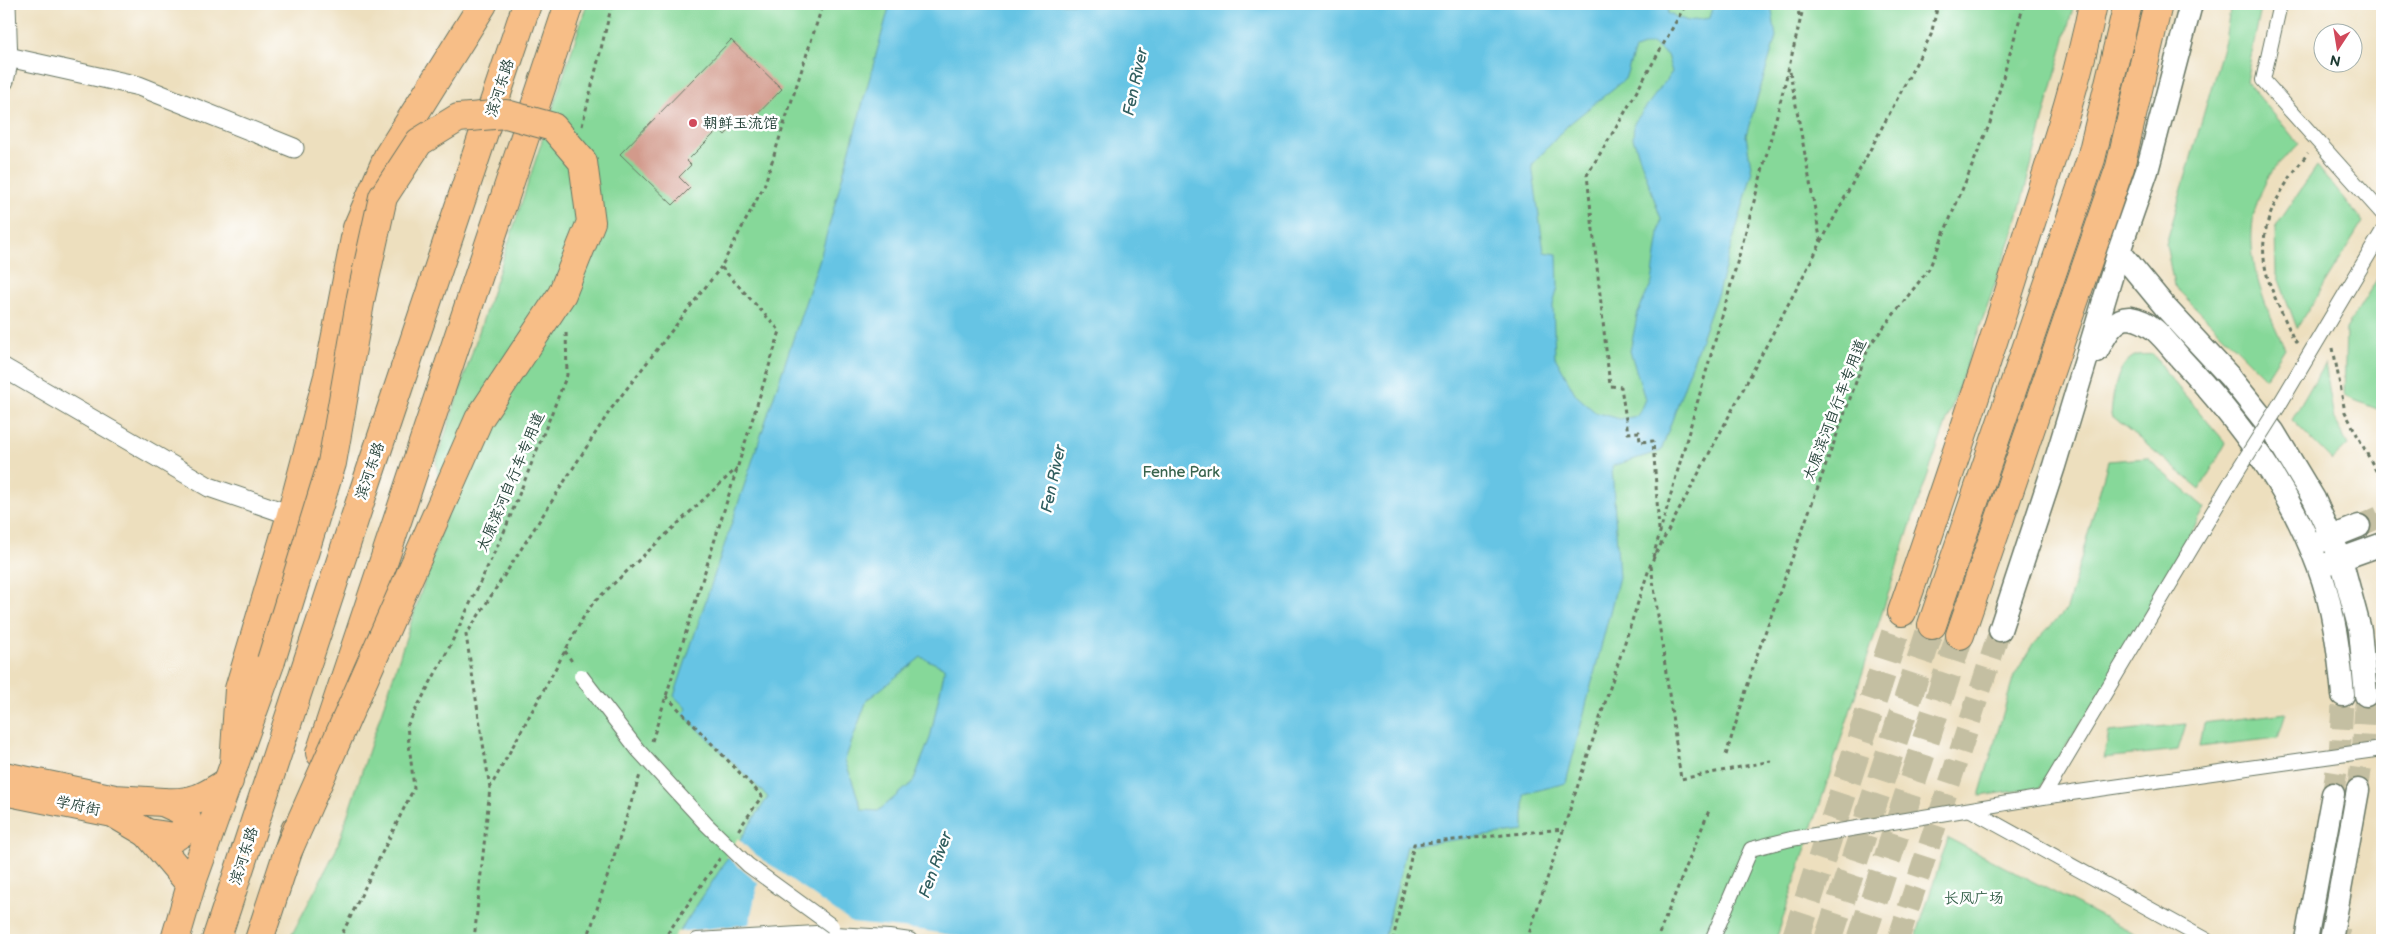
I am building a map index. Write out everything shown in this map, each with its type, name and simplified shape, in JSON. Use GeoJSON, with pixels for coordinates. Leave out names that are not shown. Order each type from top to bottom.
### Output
{"type":"FeatureCollection","features":[{"type":"Feature","properties":{"kind":"main road"},"geometry":{"type":"LineString","coordinates":[[4,776],[115,799],[184,804],[203,798],[232,773],[238,689],[291,515],[328,376],[357,228],[388,156],[483,4]]}},
{"type":"Feature","properties":{"kind":"main road","name":"滨河东路"},"geometry":{"type":"LineString","coordinates":[[216,940],[527,4]]}},
{"type":"Feature","properties":{"kind":"main road"},"geometry":{"type":"LineString","coordinates":[[259,940],[569,4]]}},
{"type":"Feature","properties":{"kind":"main road"},"geometry":{"type":"LineString","coordinates":[[1902,612],[1968,423],[2001,320],[2062,125],[2093,4]]}},
{"type":"Feature","properties":{"kind":"main road"},"geometry":{"type":"LineString","coordinates":[[1932,626],[2091,159],[2128,4]]}},
{"type":"Feature","properties":{"kind":"main road"},"geometry":{"type":"LineString","coordinates":[[1960,635],[2120,167],[2158,4]]}},
{"type":"Feature","properties":{"kind":"main road"},"geometry":{"type":"LineString","coordinates":[[175,940],[191,885],[272,661],[332,463],[361,297],[383,196],[419,142],[458,118],[506,114],[553,126],[583,162],[591,222],[562,294],[479,418],[287,853]]}},
{"type":"Feature","properties":{"kind":"main road","name":"学府街"},"geometry":{"type":"LineString","coordinates":[[4,790],[113,813],[147,833]]}},
{"type":"Feature","properties":{"kind":"main road"},"geometry":{"type":"LineString","coordinates":[[147,833],[175,838],[184,831],[187,819],[182,811],[164,802]]}},
{"type":"Feature","properties":{"kind":"main road"},"geometry":{"type":"LineString","coordinates":[[147,833],[191,885]]}},
{"type":"Feature","properties":{"kind":"street"},"geometry":{"type":"LineString","coordinates":[[4,81],[8,57],[6,4]]}},
{"type":"Feature","properties":{"kind":"street"},"geometry":{"type":"LineString","coordinates":[[2000,630],[2119,251],[2147,171],[2191,4]]}},
{"type":"Feature","properties":{"kind":"street"},"geometry":{"type":"LineString","coordinates":[[2280,4],[2263,80],[2382,214]]}},
{"type":"Feature","properties":{"kind":"street"},"geometry":{"type":"LineString","coordinates":[[8,57],[140,86],[294,148]]}},
{"type":"Feature","properties":{"kind":"street"},"geometry":{"type":"LineString","coordinates":[[2043,797],[2382,232]]}},
{"type":"Feature","properties":{"kind":"street"},"geometry":{"type":"LineString","coordinates":[[2119,251],[2166,308],[2229,376],[2273,431],[2314,498],[2341,559],[2360,630],[2366,695]]}},
{"type":"Feature","properties":{"kind":"street"},"geometry":{"type":"LineString","coordinates":[[2076,392],[2114,324],[2128,318],[2149,324],[2211,391],[2253,444],[2294,509],[2319,567],[2337,635],[2343,696]]}},
{"type":"Feature","properties":{"kind":"street"},"geometry":{"type":"LineString","coordinates":[[4,368],[209,487],[291,515]]}},
{"type":"Feature","properties":{"kind":"street"},"geometry":{"type":"LineString","coordinates":[[2310,546],[2359,526]]}},
{"type":"Feature","properties":{"kind":"street"},"geometry":{"type":"LineString","coordinates":[[2319,567],[2380,545]]}},
{"type":"Feature","properties":{"kind":"street"},"geometry":{"type":"LineString","coordinates":[[581,676],[665,782],[748,865],[832,926],[855,940]]}},
{"type":"Feature","properties":{"kind":"street"},"geometry":{"type":"LineString","coordinates":[[1712,940],[1751,849],[1791,839],[2043,797],[2382,749]]}},
{"type":"Feature","properties":{"kind":"street"},"geometry":{"type":"LineString","coordinates":[[2333,794],[2307,936],[2335,939],[2358,790]]}},
{"type":"Feature","properties":{"kind":"street"},"geometry":{"type":"LineString","coordinates":[[1970,810],[2206,940]]}},
{"type":"Feature","properties":{"kind":"street"},"geometry":{"type":"LineString","coordinates":[[697,940],[816,933],[910,940]]}},
{"type":"Feature","properties":{"kind":"path"},"geometry":{"type":"LineString","coordinates":[[581,133],[612,4]]}},
{"type":"Feature","properties":{"kind":"path"},"geometry":{"type":"LineString","coordinates":[[490,788],[466,634],[611,409],[721,267],[764,186],[823,4]]}},
{"type":"Feature","properties":{"kind":"path"},"geometry":{"type":"LineString","coordinates":[[1660,533],[1653,441],[1640,442],[1639,432],[1628,433],[1621,387],[1610,386],[1586,175],[1686,4]]}},
{"type":"Feature","properties":{"kind":"path"},"geometry":{"type":"LineString","coordinates":[[1798,4],[1799,23]]}},
{"type":"Feature","properties":{"kind":"path"},"geometry":{"type":"LineString","coordinates":[[1526,940],[1651,564],[1789,69],[1804,4]]}},
{"type":"Feature","properties":{"kind":"path"},"geometry":{"type":"LineString","coordinates":[[1771,761],[1681,779],[1651,564],[1931,35],[1938,4]]}},
{"type":"Feature","properties":{"kind":"path","name":"太原滨河自行车专用道"},"geometry":{"type":"LineString","coordinates":[[1726,755],[1757,655],[1869,346],[1929,269],[1990,123],[2024,4]]}},
{"type":"Feature","properties":{"kind":"path"},"geometry":{"type":"LineString","coordinates":[[1789,69],[1822,243]]}},
{"type":"Feature","properties":{"kind":"path"},"geometry":{"type":"LineString","coordinates":[[2309,356],[2293,338],[2273,290],[2264,258],[2267,223],[2285,183],[2317,140]]}},
{"type":"Feature","properties":{"kind":"path"},"geometry":{"type":"LineString","coordinates":[[650,746],[780,331],[721,267]]}},
{"type":"Feature","properties":{"kind":"path"},"geometry":{"type":"LineString","coordinates":[[2329,323],[2345,412],[2382,482]]}},
{"type":"Feature","properties":{"kind":"path","name":"太原滨河自行车专用道"},"geometry":{"type":"LineString","coordinates":[[339,940],[414,788],[407,726],[448,650],[504,532],[567,375],[566,325]]}},
{"type":"Feature","properties":{"kind":"path"},"geometry":{"type":"LineString","coordinates":[[587,940],[641,774]]}},
{"type":"Feature","properties":{"kind":"path"},"geometry":{"type":"LineString","coordinates":[[1659,934],[1710,808]]}},
{"type":"Feature","properties":{"kind":"path"},"geometry":{"type":"LineString","coordinates":[[1393,940],[1414,844],[1563,829]]}},
{"type":"Feature","properties":{"kind":"green space","name":"Fenhe Park"},"geometry":{"type":"Polygon","coordinates":[[[587,4],[2074,4],[2014,230],[1913,517],[1776,940],[289,940],[336,850],[445,519],[436,462],[587,4]]]}},
{"type":"Feature","properties":{"kind":"green space"},"geometry":{"type":"Polygon","coordinates":[[[2231,4],[2262,4],[2246,81],[2299,144],[2279,163],[2270,175],[2259,197],[2253,219],[2254,262],[2259,284],[2266,306],[2285,348],[2266,378],[2174,286],[2166,244],[2225,40],[2231,4]]]}},
{"type":"Feature","properties":{"kind":"green space"},"geometry":{"type":"Polygon","coordinates":[[[2317,166],[2363,222],[2297,328],[2276,272],[2275,228],[2317,166]]]}},
{"type":"Feature","properties":{"kind":"green space"},"geometry":{"type":"Polygon","coordinates":[[[2382,271],[2382,411],[2344,396],[2346,329],[2382,271]]]}},
{"type":"Feature","properties":{"kind":"green space"},"geometry":{"type":"Polygon","coordinates":[[[2153,354],[2166,373],[2226,443],[2200,489],[2111,415],[2116,381],[2124,365],[2137,355],[2153,354]]]}},
{"type":"Feature","properties":{"kind":"green space"},"geometry":{"type":"Polygon","coordinates":[[[2325,363],[2334,420],[2348,445],[2332,460],[2292,420],[2325,363]]]}},
{"type":"Feature","properties":{"kind":"green space"},"geometry":{"type":"Polygon","coordinates":[[[2147,458],[2205,508],[2108,682],[2039,788],[1979,796],[2014,676],[2034,643],[2067,609],[2108,461],[2147,458]]]}},
{"type":"Feature","properties":{"kind":"green space"},"geometry":{"type":"Polygon","coordinates":[[[2286,713],[2278,738],[2199,747],[2203,723],[2286,713]]]}},
{"type":"Feature","properties":{"kind":"green space"},"geometry":{"type":"Polygon","coordinates":[[[2186,724],[2178,750],[2104,758],[2109,732],[2186,724]]]}},
{"type":"Feature","properties":{"kind":"green space","name":"长风广场"},"geometry":{"type":"Polygon","coordinates":[[[1948,838],[2147,940],[1915,940],[1948,838]]]}},
{"type":"Feature","properties":{"kind":"water","name":"Fen River"},"geometry":{"type":"Polygon","coordinates":[[[890,4],[1668,4],[1668,14],[1688,21],[1710,18],[1714,4],[1771,4],[1776,37],[1746,135],[1752,174],[1718,292],[1661,451],[1612,466],[1619,577],[1566,783],[1524,794],[1524,831],[1407,846],[1384,940],[674,940],[768,797],[683,714],[687,709],[674,696],[820,258],[890,4]],[[1652,43],[1635,49],[1625,79],[1568,125],[1532,165],[1544,252],[1557,254],[1558,287],[1553,305],[1555,357],[1576,395],[1595,412],[1620,419],[1638,416],[1645,399],[1630,351],[1638,312],[1652,282],[1661,219],[1633,138],[1634,123],[1672,72],[1667,55],[1652,43]],[[921,657],[867,700],[845,760],[862,810],[878,811],[913,782],[930,738],[945,668],[921,657]]]}},
{"type":"Feature","properties":{"kind":"pier"},"geometry":{"type":"Polygon","coordinates":[[[738,838],[751,851],[852,923],[921,930],[981,940],[672,940],[677,932],[749,924],[758,883],[726,856],[738,838]]]}},
{"type":"Feature","properties":{"kind":"building","name":"朝鲜玉流馆"},"geometry":{"type":"Polygon","coordinates":[[[731,40],[782,89],[746,126],[740,120],[725,135],[719,129],[687,161],[691,165],[679,177],[690,188],[673,205],[620,154],[731,40]]]}},
{"type":"Feature","properties":{"kind":"tunnel"},"geometry":{"type":"LineString","coordinates":[[2359,526],[2382,516]]}},
{"type":"Feature","properties":{"kind":"tunnel"},"geometry":{"type":"LineString","coordinates":[[1795,940],[1902,612]]}},
{"type":"Feature","properties":{"kind":"tunnel"},"geometry":{"type":"LineString","coordinates":[[1828,940],[1932,625]]}},
{"type":"Feature","properties":{"kind":"tunnel"},"geometry":{"type":"LineString","coordinates":[[1898,940],[2000,630]]}},
{"type":"Feature","properties":{"kind":"tunnel"},"geometry":{"type":"LineString","coordinates":[[1861,940],[1960,635]]}},
{"type":"Feature","properties":{"kind":"tunnel"},"geometry":{"type":"LineString","coordinates":[[2333,794],[2340,748],[2343,695]]}},
{"type":"Feature","properties":{"kind":"tunnel"},"geometry":{"type":"LineString","coordinates":[[2358,790],[2363,750],[2366,695]]}},
{"type":"Feature","properties":{"kind":"tunnel"},"geometry":{"type":"LineString","coordinates":[[2343,939],[2348,940]]}},
{"type":"Feature","properties":{"kind":"place","name":"朝鲜玉流馆"},"geometry":{"type":"Point","coordinates":[693,123]}}]}
